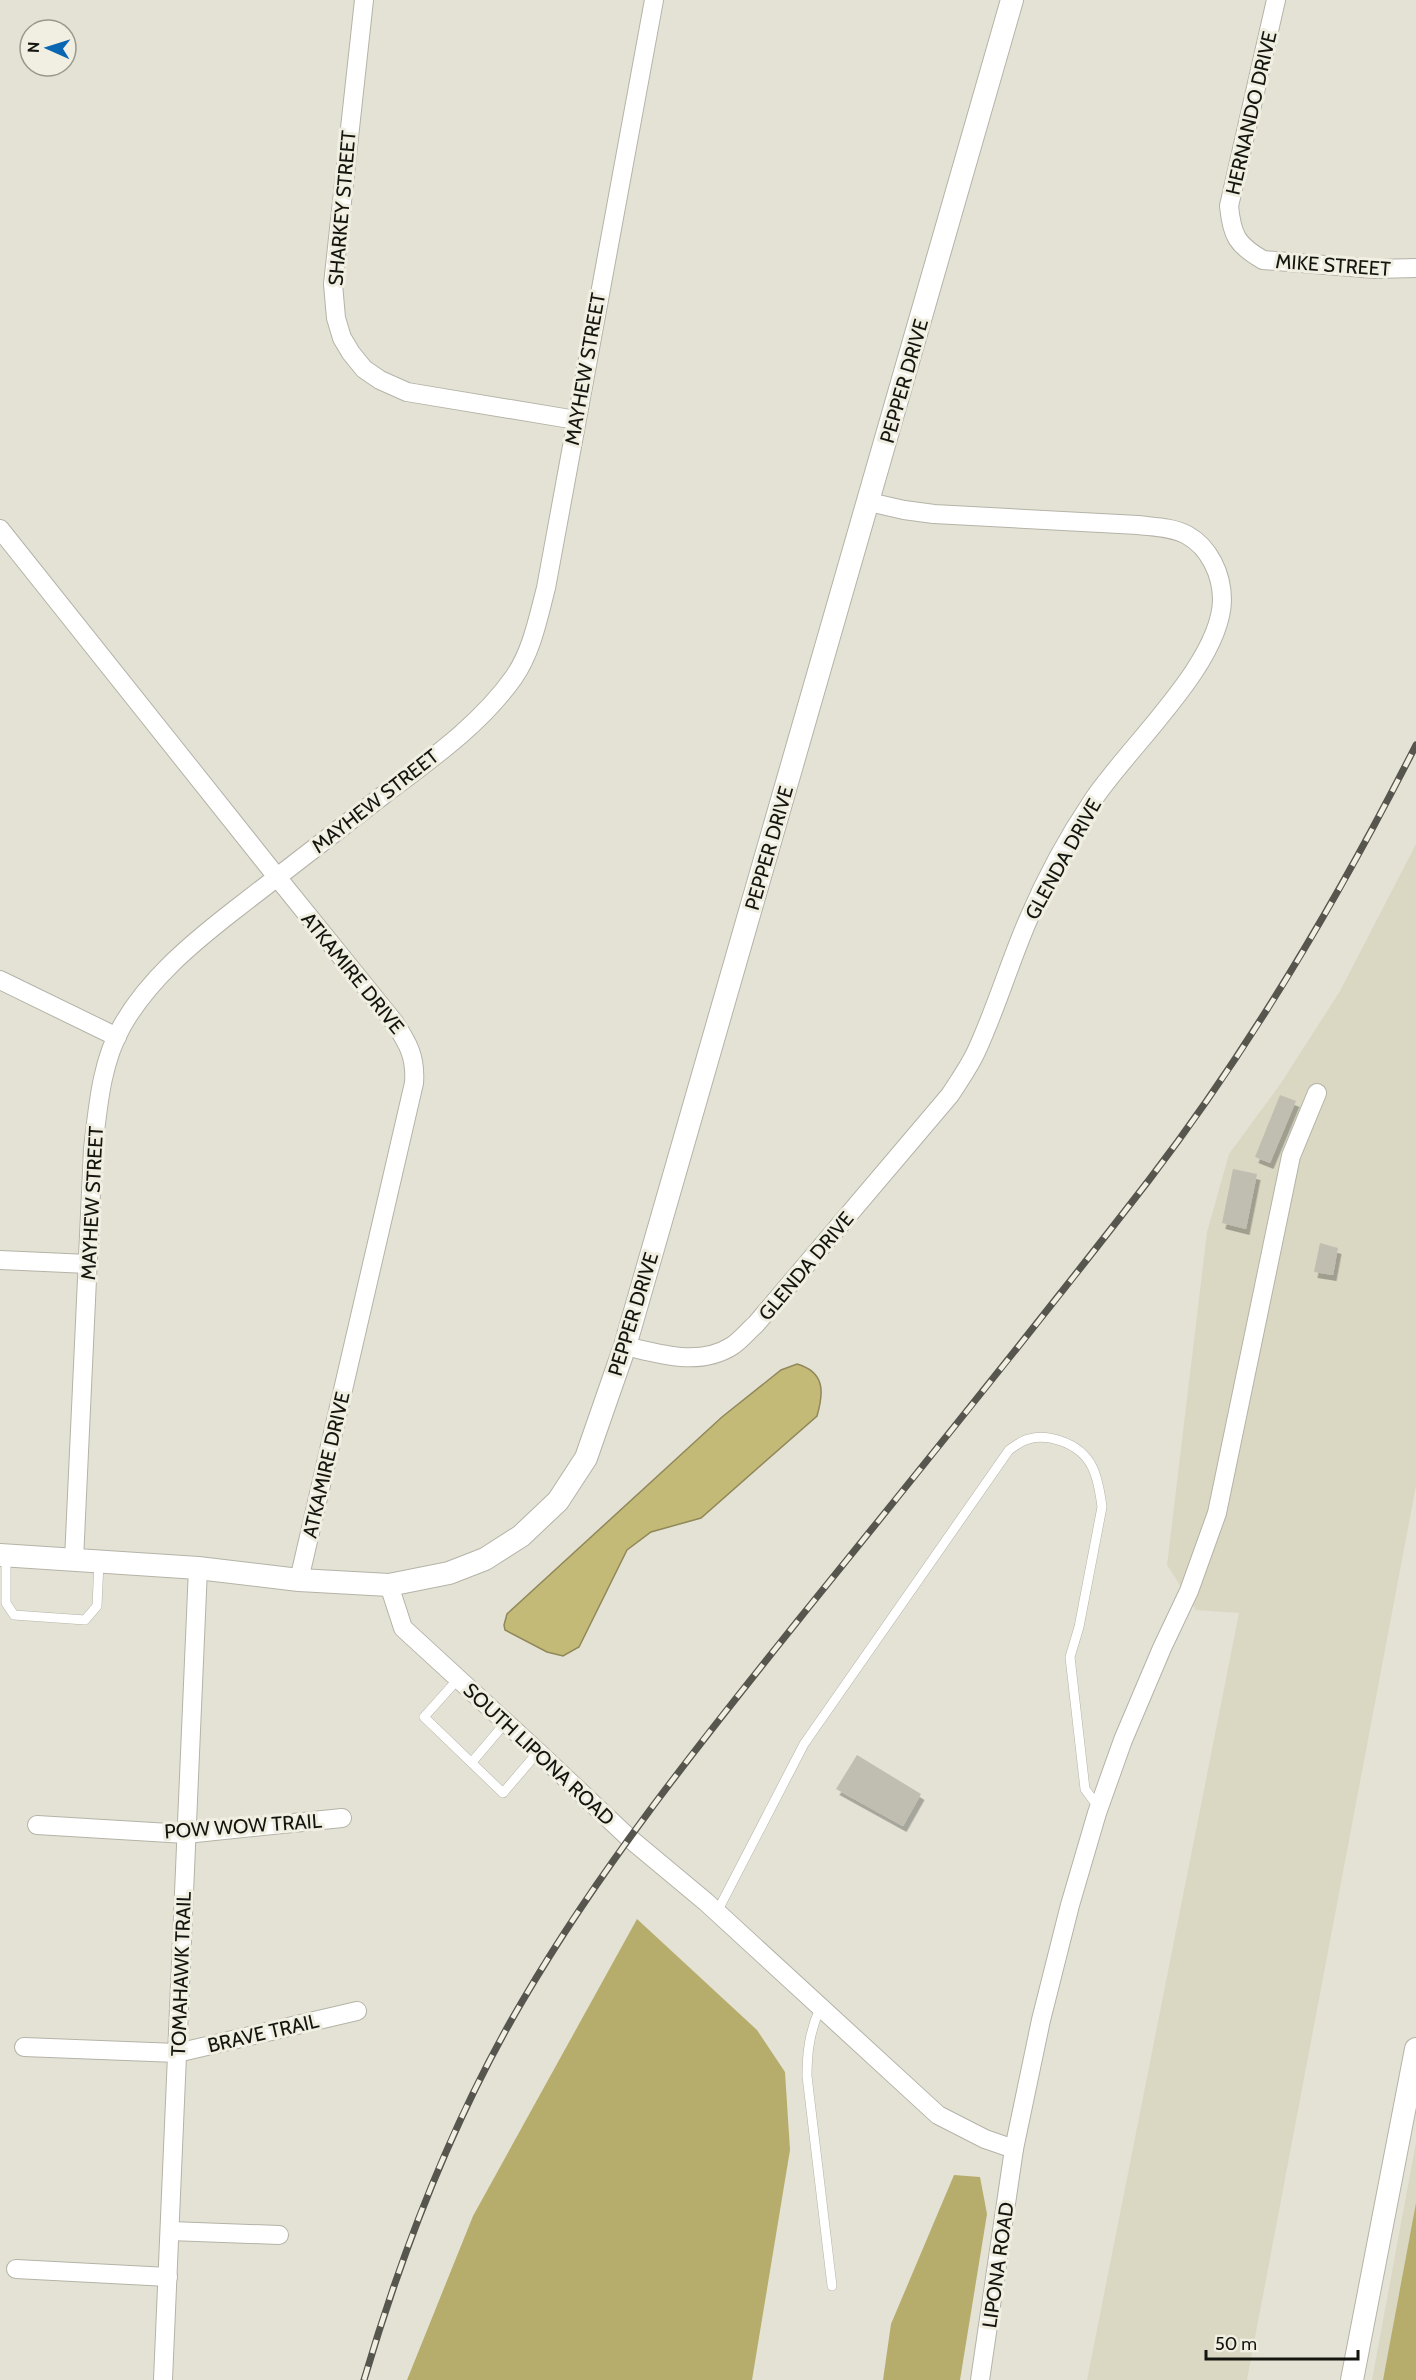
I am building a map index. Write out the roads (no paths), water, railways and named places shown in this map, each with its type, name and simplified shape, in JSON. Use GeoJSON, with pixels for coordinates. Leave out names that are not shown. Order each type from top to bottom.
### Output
{"type":"FeatureCollection","features":[{"type":"Feature","properties":{"kind":"street","name":"SHARKEY STREET"},"geometry":{"type":"LineString","coordinates":[[364,0],[333,284],[336,318],[342,338],[364,369],[380,380],[407,392],[576,420]]}},
{"type":"Feature","properties":{"kind":"street","name":"MAYHEW STREET"},"geometry":{"type":"LineString","coordinates":[[74,1560],[93,1149],[99,1097],[108,1060],[117,1037],[141,997],[170,965],[211,929],[433,757],[482,714],[513,678],[524,660],[535,631],[546,588],[654,0]]}},
{"type":"Feature","properties":{"kind":"street","name":"PEPPER DRIVE"},"geometry":{"type":"LineString","coordinates":[[389,1586],[449,1573],[485,1559],[521,1536],[558,1501],[586,1458],[625,1346],[1012,0]]}},
{"type":"Feature","properties":{"kind":"street","name":"HERNANDO DRIVE"},"geometry":{"type":"LineString","coordinates":[[1231,226],[1229,206],[1276,0]]}},
{"type":"Feature","properties":{"kind":"street","name":"MIKE STREET"},"geometry":{"type":"LineString","coordinates":[[1231,226],[1236,239],[1247,251],[1263,260],[1375,269],[1416,268]]}},
{"type":"Feature","properties":{"kind":"street","name":"GLENDA DRIVE"},"geometry":{"type":"LineString","coordinates":[[625,1346],[689,1358],[711,1356],[732,1346],[756,1324],[950,1095],[975,1054],[1028,919],[1066,846],[1093,800],[1128,754],[1167,710],[1208,646],[1215,630],[1222,602],[1221,585],[1214,563],[1202,547],[1186,534],[1138,525],[934,514],[869,502]]}},
{"type":"Feature","properties":{"kind":"street","name":"ATKAMIRE DRIVE"},"geometry":{"type":"LineString","coordinates":[[3,538],[408,1042],[415,1067],[414,1083],[299,1580]]}},
{"type":"Feature","properties":{"kind":"street"},"geometry":{"type":"LineString","coordinates":[[0,980],[117,1037]]}},
{"type":"Feature","properties":{"kind":"street","name":"LIPONA ROAD"},"geometry":{"type":"LineString","coordinates":[[980,2380],[1014,2149],[1047,1997],[1070,1905],[1122,1740],[1189,1591],[1217,1513],[1291,1156],[1317,1093]]}},
{"type":"Feature","properties":{"kind":"street"},"geometry":{"type":"LineString","coordinates":[[0,1260],[88,1264]]}},
{"type":"Feature","properties":{"kind":"street"},"geometry":{"type":"LineString","coordinates":[[3,1556],[198,1568],[299,1580],[389,1586]]}},
{"type":"Feature","properties":{"kind":"street","name":"TOMAHAWK TRAIL"},"geometry":{"type":"LineString","coordinates":[[163,2380],[198,1568]]}},
{"type":"Feature","properties":{"kind":"street","name":"SOUTH LIPONA ROAD"},"geometry":{"type":"LineString","coordinates":[[389,1586],[403,1628],[628,1837],[717,1912],[938,2115],[985,2139],[1014,2149]]}},
{"type":"Feature","properties":{"kind":"street","name":"POW WOW TRAIL"},"geometry":{"type":"LineString","coordinates":[[37,1826],[186,1834],[342,1818]]}},
{"type":"Feature","properties":{"kind":"street","name":"BRAVE TRAIL"},"geometry":{"type":"LineString","coordinates":[[24,2047],[177,2053],[357,2012]]}},
{"type":"Feature","properties":{"kind":"street"},"geometry":{"type":"LineString","coordinates":[[1352,2380],[1416,2049]]}},
{"type":"Feature","properties":{"kind":"street"},"geometry":{"type":"LineString","coordinates":[[170,2231],[279,2235]]}},
{"type":"Feature","properties":{"kind":"street"},"geometry":{"type":"LineString","coordinates":[[16,2269],[168,2277]]}},
{"type":"Feature","properties":{"kind":"lane"},"geometry":{"type":"LineString","coordinates":[[717,1912],[804,1744],[1009,1450],[1029,1439],[1052,1438],[1074,1445],[1086,1456],[1094,1470],[1100,1491],[1102,1507],[1079,1627],[1070,1657],[1085,1789],[1099,1808]]}},
{"type":"Feature","properties":{"kind":"lane"},"geometry":{"type":"LineString","coordinates":[[3,1556],[6,1603],[14,1615],[85,1620],[97,1606],[99,1562]]}},
{"type":"Feature","properties":{"kind":"lane"},"geometry":{"type":"LineString","coordinates":[[458,1679],[424,1717],[503,1793],[538,1752]]}},
{"type":"Feature","properties":{"kind":"lane"},"geometry":{"type":"LineString","coordinates":[[472,1762],[506,1722]]}},
{"type":"Feature","properties":{"kind":"lane"},"geometry":{"type":"LineString","coordinates":[[820,2008],[811,2028],[807,2050],[807,2076],[832,2286]]}},
{"type":"Feature","properties":{"kind":"railway"},"geometry":{"type":"LineString","coordinates":[[364,2380],[395,2282],[452,2138],[498,2045],[554,1949],[586,1900],[690,1757],[1063,1290],[1187,1128],[1224,1076],[1293,968],[1387,802],[1416,745]]}}]}
